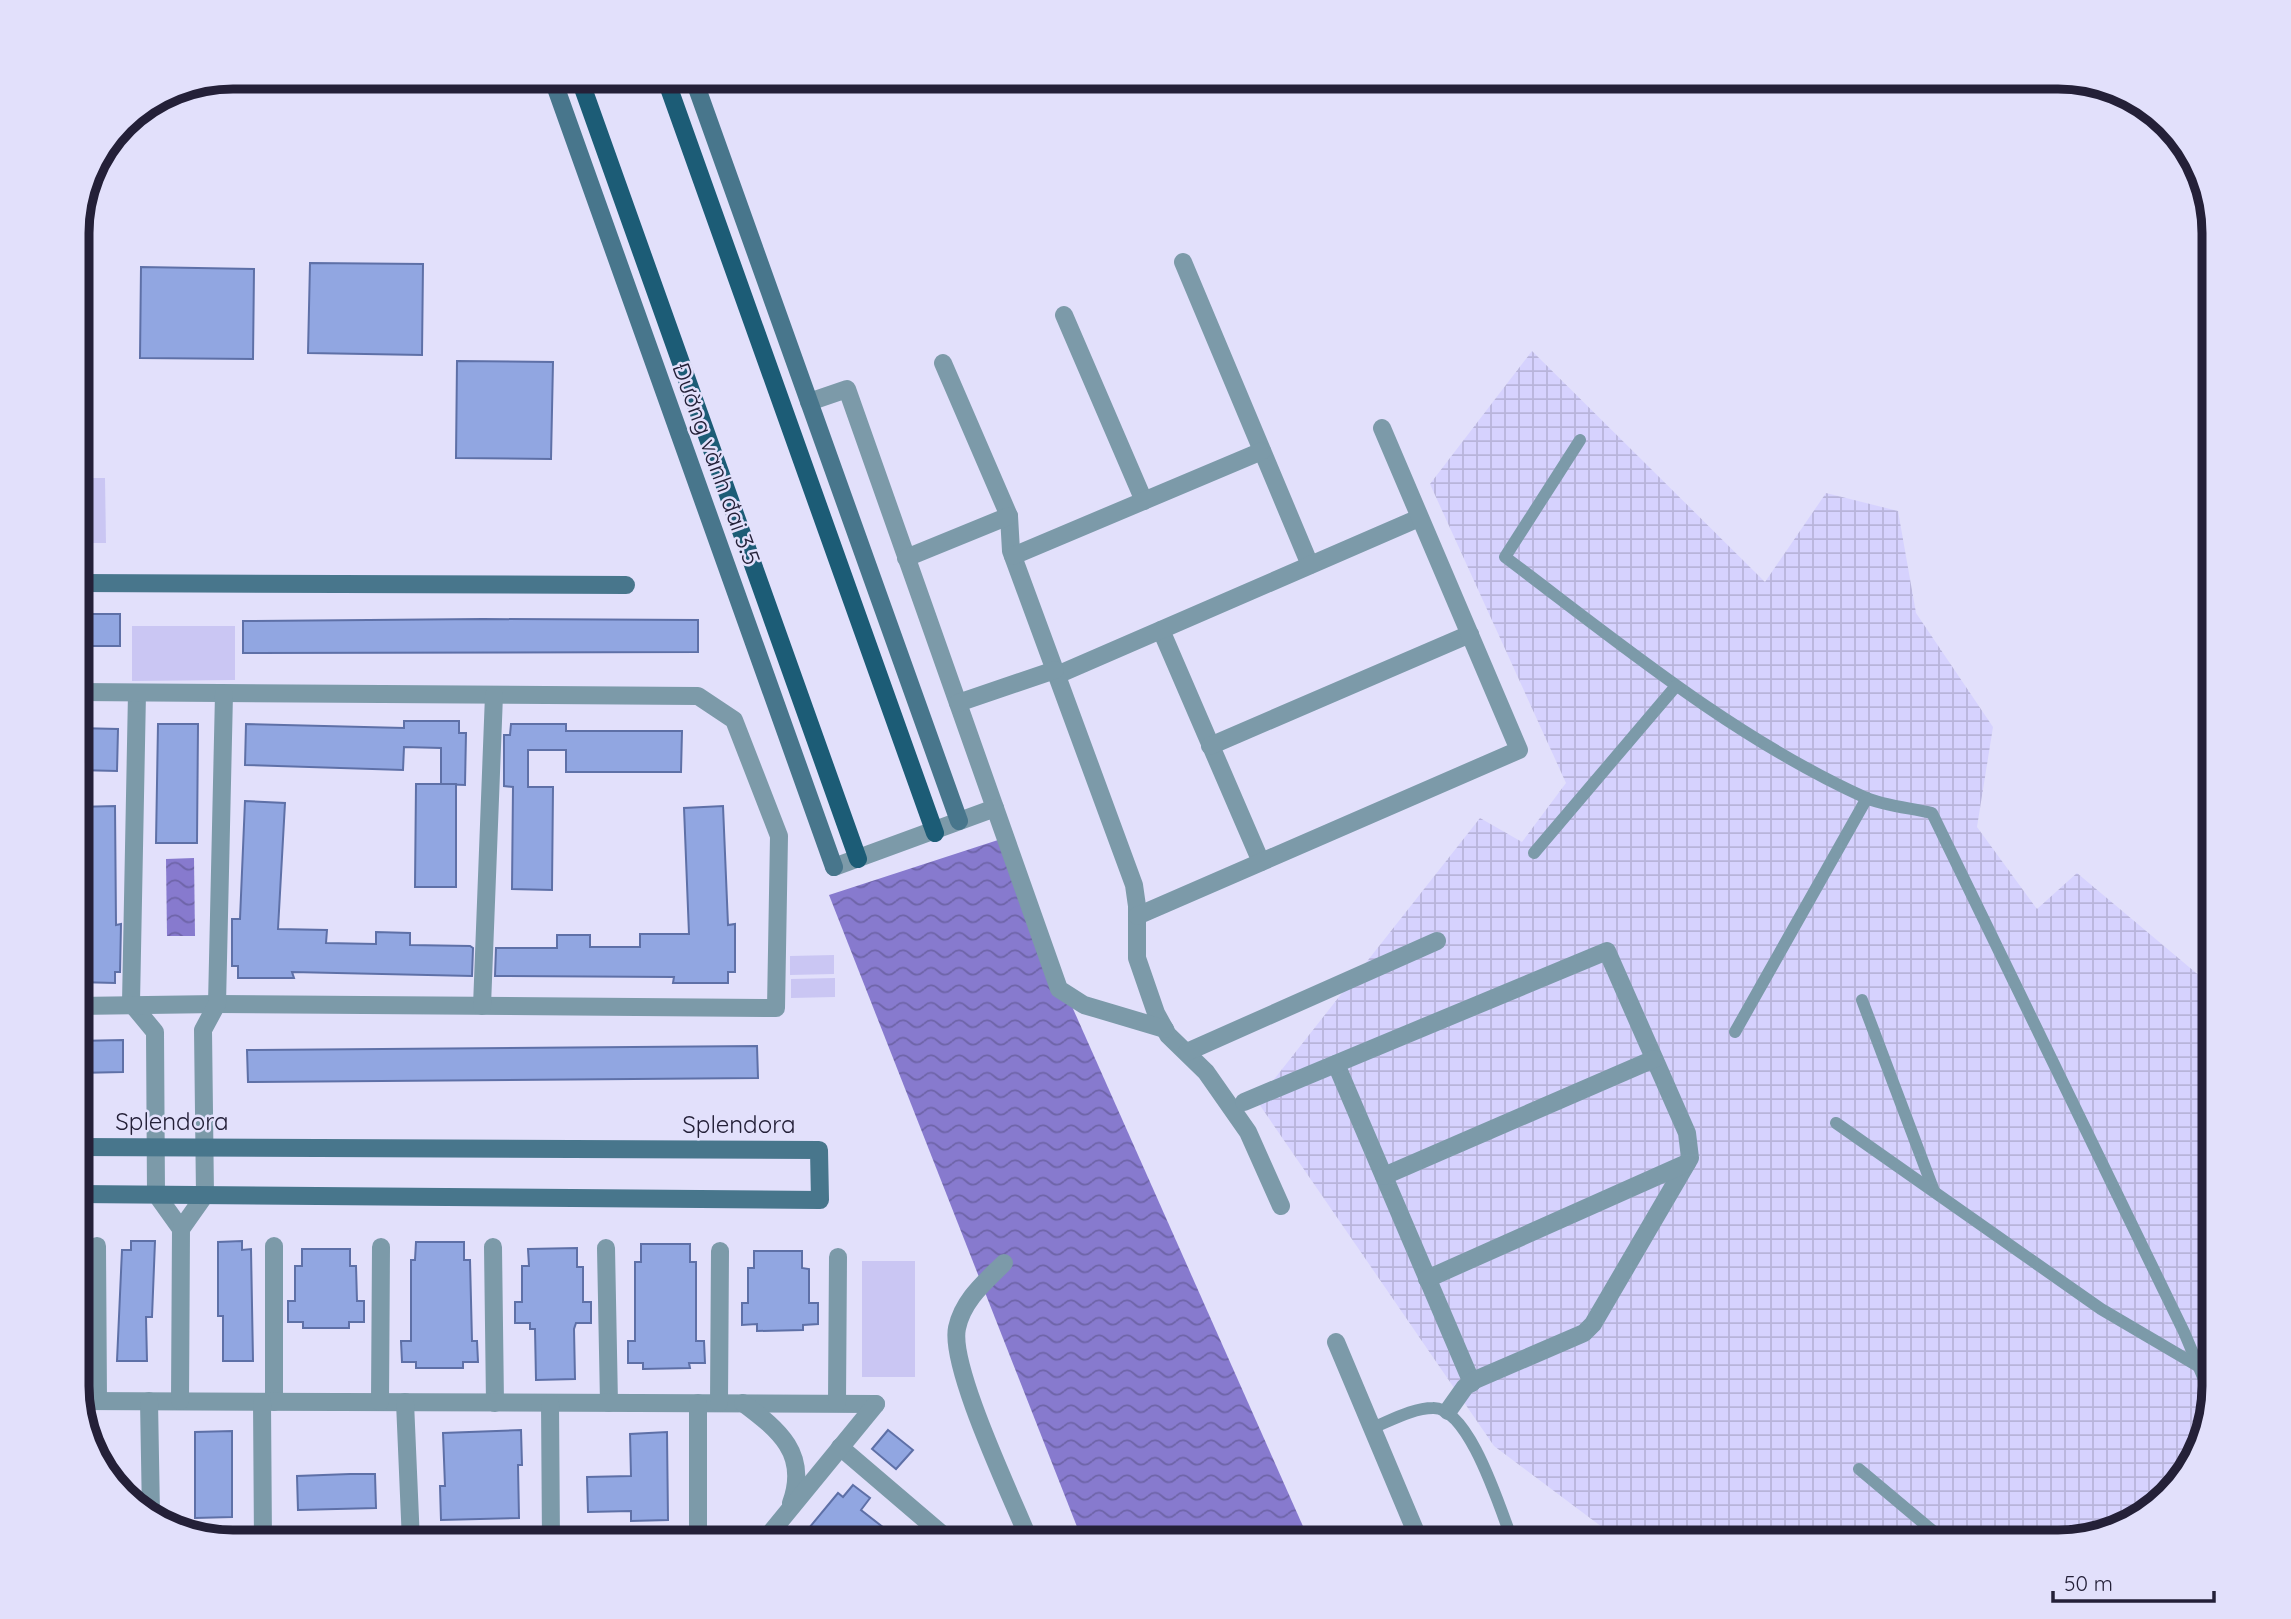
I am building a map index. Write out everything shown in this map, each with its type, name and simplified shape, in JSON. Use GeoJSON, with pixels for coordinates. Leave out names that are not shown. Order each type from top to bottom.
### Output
{"type":"FeatureCollection","features":[{"type":"Feature","properties":{"kind":"main road","name":"Đường vành đai 3.5"},"geometry":{"type":"LineString","coordinates":[[584,90],[858,859]]}},
{"type":"Feature","properties":{"kind":"main road"},"geometry":{"type":"LineString","coordinates":[[670,90],[935,833]]}},
{"type":"Feature","properties":{"kind":"street","name":"Đường vành đai 3.5"},"geometry":{"type":"LineString","coordinates":[[557,90],[834,867],[858,859]]}},
{"type":"Feature","properties":{"kind":"street"},"geometry":{"type":"LineString","coordinates":[[698,90],[959,821]]}},
{"type":"Feature","properties":{"kind":"street"},"geometry":{"type":"LineString","coordinates":[[1183,262],[1310,565]]}},
{"type":"Feature","properties":{"kind":"street"},"geometry":{"type":"LineString","coordinates":[[1064,314],[1144,501]]}},
{"type":"Feature","properties":{"kind":"street"},"geometry":{"type":"LineString","coordinates":[[943,363],[1009,516],[1013,556],[1134,885],[1137,958],[1146,988],[1165,1028],[1206,1072],[1248,1132],[1281,1206]]}},
{"type":"Feature","properties":{"kind":"street"},"geometry":{"type":"LineString","coordinates":[[809,402],[847,389],[1059,989],[1084,1005],[1165,1028]]}},
{"type":"Feature","properties":{"kind":"street"},"geometry":{"type":"LineString","coordinates":[[1137,916],[1519,750],[1382,428]]}},
{"type":"Feature","properties":{"kind":"street"},"geometry":{"type":"LineString","coordinates":[[1013,556],[1262,451]]}},
{"type":"Feature","properties":{"kind":"street"},"geometry":{"type":"LineString","coordinates":[[906,558],[1009,516]]}},
{"type":"Feature","properties":{"kind":"street"},"geometry":{"type":"LineString","coordinates":[[958,703],[1056,673],[1419,518]]}},
{"type":"Feature","properties":{"kind":"street"},"geometry":{"type":"LineString","coordinates":[[90,583],[626,585]]}},
{"type":"Feature","properties":{"kind":"street"},"geometry":{"type":"LineString","coordinates":[[1161,630],[1261,862]]}},
{"type":"Feature","properties":{"kind":"street"},"geometry":{"type":"LineString","coordinates":[[1210,746],[1470,634]]}},
{"type":"Feature","properties":{"kind":"street"},"geometry":{"type":"LineString","coordinates":[[90,692],[698,696],[734,720],[779,836],[776,1008],[217,1004],[90,1006]]}},
{"type":"Feature","properties":{"kind":"street"},"geometry":{"type":"LineString","coordinates":[[137,693],[133,1005],[155,1032],[156,1194],[181,1229]]}},
{"type":"Feature","properties":{"kind":"street"},"geometry":{"type":"LineString","coordinates":[[180,1401],[181,1229],[205,1195],[203,1030],[217,1004],[224,694]]}},
{"type":"Feature","properties":{"kind":"street"},"geometry":{"type":"LineString","coordinates":[[482,1006],[494,695]]}},
{"type":"Feature","properties":{"kind":"street"},"geometry":{"type":"LineString","coordinates":[[858,859],[935,833],[995,808]]}},
{"type":"Feature","properties":{"kind":"street"},"geometry":{"type":"LineString","coordinates":[[1187,1052],[1437,941]]}},
{"type":"Feature","properties":{"kind":"street"},"geometry":{"type":"LineString","coordinates":[[1244,1102],[1607,951],[1687,1133],[1691,1154],[1584,1333],[1472,1383],[1448,1411]]}},
{"type":"Feature","properties":{"kind":"street"},"geometry":{"type":"LineString","coordinates":[[1384,1176],[1654,1059]]}},
{"type":"Feature","properties":{"kind":"street"},"geometry":{"type":"LineString","coordinates":[[1336,1064],[1472,1383]]}},
{"type":"Feature","properties":{"kind":"street","name":"Splendora"},"geometry":{"type":"LineString","coordinates":[[90,1147],[819,1150],[820,1200],[90,1194]]}},
{"type":"Feature","properties":{"kind":"street"},"geometry":{"type":"LineString","coordinates":[[1427,1279],[1687,1164]]}},
{"type":"Feature","properties":{"kind":"street"},"geometry":{"type":"LineString","coordinates":[[97,1246],[98,1401]]}},
{"type":"Feature","properties":{"kind":"street"},"geometry":{"type":"LineString","coordinates":[[263,1530],[274,1246]]}},
{"type":"Feature","properties":{"kind":"street"},"geometry":{"type":"LineString","coordinates":[[380,1402],[381,1247]]}},
{"type":"Feature","properties":{"kind":"street"},"geometry":{"type":"LineString","coordinates":[[493,1247],[495,1403]]}},
{"type":"Feature","properties":{"kind":"street"},"geometry":{"type":"LineString","coordinates":[[606,1248],[609,1403]]}},
{"type":"Feature","properties":{"kind":"street"},"geometry":{"type":"LineString","coordinates":[[719,1403],[720,1251]]}},
{"type":"Feature","properties":{"kind":"street"},"geometry":{"type":"LineString","coordinates":[[837,1403],[838,1257]]}},
{"type":"Feature","properties":{"kind":"street"},"geometry":{"type":"LineString","coordinates":[[1004,1263],[970,1298],[957,1329],[956,1347],[965,1381],[1025,1530]]}},
{"type":"Feature","properties":{"kind":"street"},"geometry":{"type":"LineString","coordinates":[[1336,1342],[1415,1530]]}},
{"type":"Feature","properties":{"kind":"street"},"geometry":{"type":"LineString","coordinates":[[91,1401],[876,1404],[773,1530]]}},
{"type":"Feature","properties":{"kind":"street"},"geometry":{"type":"LineString","coordinates":[[149,1401],[151,1503]]}},
{"type":"Feature","properties":{"kind":"street"},"geometry":{"type":"LineString","coordinates":[[405,1402],[410,1530]]}},
{"type":"Feature","properties":{"kind":"street"},"geometry":{"type":"LineString","coordinates":[[550,1403],[551,1530]]}},
{"type":"Feature","properties":{"kind":"street"},"geometry":{"type":"LineString","coordinates":[[698,1403],[698,1527]]}},
{"type":"Feature","properties":{"kind":"street"},"geometry":{"type":"LineString","coordinates":[[743,1403],[782,1435],[794,1455],[797,1478],[792,1501],[780,1521]]}},
{"type":"Feature","properties":{"kind":"street"},"geometry":{"type":"LineString","coordinates":[[840,1447],[937,1530]]}},
{"type":"Feature","properties":{"kind":"lane"},"geometry":{"type":"LineString","coordinates":[[1580,440],[1504,557],[1676,686],[1739,728],[1867,798],[1932,813],[2202,1374]]}},
{"type":"Feature","properties":{"kind":"lane"},"geometry":{"type":"LineString","coordinates":[[1534,853],[1676,686]]}},
{"type":"Feature","properties":{"kind":"lane"},"geometry":{"type":"LineString","coordinates":[[1735,1032],[1867,798]]}},
{"type":"Feature","properties":{"kind":"lane"},"geometry":{"type":"LineString","coordinates":[[1862,1000],[1934,1192]]}},
{"type":"Feature","properties":{"kind":"lane"},"geometry":{"type":"LineString","coordinates":[[1836,1123],[2101,1309],[2199,1366]]}},
{"type":"Feature","properties":{"kind":"lane"},"geometry":{"type":"LineString","coordinates":[[1372,1428],[1435,1407],[1448,1411],[1466,1429],[1508,1530]]}},
{"type":"Feature","properties":{"kind":"lane"},"geometry":{"type":"LineString","coordinates":[[1859,1469],[1932,1530]]}},
{"type":"Feature","properties":{"kind":"shaded area"},"geometry":{"type":"Polygon","coordinates":[[[1532,351],[1765,582],[1826,493],[1898,511],[1916,613],[1993,727],[1977,827],[2037,909],[2077,873],[2202,978],[2201,1405],[2194,1432],[2177,1466],[2166,1481],[2145,1500],[2113,1519],[2077,1529],[1606,1530],[1494,1446],[1257,1101],[1480,818],[1522,842],[1566,783],[1430,484],[1532,351]]]}},
{"type":"Feature","properties":{"kind":"shaded area"},"geometry":{"type":"Polygon","coordinates":[[[90,478],[105,478],[106,543],[90,543],[90,478]]]}},
{"type":"Feature","properties":{"kind":"shaded area"},"geometry":{"type":"Polygon","coordinates":[[[132,626],[235,626],[235,680],[132,681],[132,626]]]}},
{"type":"Feature","properties":{"kind":"shaded area"},"geometry":{"type":"Polygon","coordinates":[[[834,955],[834,974],[790,975],[790,956],[834,955]]]}},
{"type":"Feature","properties":{"kind":"shaded area"},"geometry":{"type":"Polygon","coordinates":[[[835,978],[835,997],[791,998],[791,979],[835,978]]]}},
{"type":"Feature","properties":{"kind":"shaded area"},"geometry":{"type":"Polygon","coordinates":[[[862,1261],[915,1261],[915,1377],[862,1377],[862,1261]]]}},
{"type":"Feature","properties":{"kind":"water"},"geometry":{"type":"Polygon","coordinates":[[[998,840],[1305,1530],[1078,1530],[829,895],[998,840]]]}},
{"type":"Feature","properties":{"kind":"water"},"geometry":{"type":"Polygon","coordinates":[[[194,858],[195,936],[167,936],[166,859],[194,858]]]}},
{"type":"Feature","properties":{"kind":"building"},"geometry":{"type":"Polygon","coordinates":[[[310,263],[423,264],[422,355],[308,353],[310,263]]]}},
{"type":"Feature","properties":{"kind":"building"},"geometry":{"type":"Polygon","coordinates":[[[141,267],[254,269],[253,359],[140,358],[141,267]]]}},
{"type":"Feature","properties":{"kind":"building"},"geometry":{"type":"Polygon","coordinates":[[[457,361],[553,362],[551,459],[456,458],[457,361]]]}},
{"type":"Feature","properties":{"kind":"building"},"geometry":{"type":"Polygon","coordinates":[[[90,614],[120,614],[120,646],[90,646],[90,614]]]}},
{"type":"Feature","properties":{"kind":"building"},"geometry":{"type":"Polygon","coordinates":[[[698,620],[698,652],[243,653],[243,621],[698,620]]]}},
{"type":"Feature","properties":{"kind":"building"},"geometry":{"type":"Polygon","coordinates":[[[404,721],[459,721],[459,733],[466,733],[465,785],[441,784],[441,748],[404,747],[403,770],[245,765],[246,724],[404,728],[404,721]]]}},
{"type":"Feature","properties":{"kind":"building"},"geometry":{"type":"Polygon","coordinates":[[[158,724],[198,724],[197,843],[156,843],[158,724]]]}},
{"type":"Feature","properties":{"kind":"building"},"geometry":{"type":"Polygon","coordinates":[[[511,724],[566,724],[566,731],[682,731],[681,772],[566,772],[566,750],[528,750],[528,787],[553,787],[552,890],[512,889],[513,787],[504,786],[504,735],[510,735],[511,724]]]}},
{"type":"Feature","properties":{"kind":"building"},"geometry":{"type":"Polygon","coordinates":[[[90,728],[118,729],[117,771],[90,770],[90,728]]]}},
{"type":"Feature","properties":{"kind":"building"},"geometry":{"type":"Polygon","coordinates":[[[416,784],[456,784],[456,887],[415,887],[416,784]]]}},
{"type":"Feature","properties":{"kind":"building"},"geometry":{"type":"Polygon","coordinates":[[[245,801],[285,803],[278,929],[327,930],[326,943],[376,944],[376,932],[410,933],[410,945],[470,946],[473,948],[472,976],[292,972],[294,978],[238,978],[238,966],[232,966],[232,919],[240,919],[245,801]]]}},
{"type":"Feature","properties":{"kind":"building"},"geometry":{"type":"Polygon","coordinates":[[[115,806],[116,925],[121,924],[120,972],[115,972],[115,983],[90,982],[90,807],[115,806]]]}},
{"type":"Feature","properties":{"kind":"building"},"geometry":{"type":"Polygon","coordinates":[[[723,806],[728,925],[735,924],[735,972],[728,972],[728,983],[673,983],[674,977],[495,976],[496,948],[557,948],[557,935],[590,935],[590,947],[640,947],[640,934],[689,934],[684,808],[723,806]]]}},
{"type":"Feature","properties":{"kind":"building"},"geometry":{"type":"Polygon","coordinates":[[[123,1040],[123,1072],[90,1073],[90,1041],[123,1040]]]}},
{"type":"Feature","properties":{"kind":"building"},"geometry":{"type":"Polygon","coordinates":[[[757,1046],[758,1078],[248,1082],[247,1050],[757,1046]]]}},
{"type":"Feature","properties":{"kind":"building"},"geometry":{"type":"Polygon","coordinates":[[[131,1241],[155,1241],[152,1317],[146,1317],[147,1361],[117,1361],[122,1250],[131,1250],[131,1241]]]}},
{"type":"Feature","properties":{"kind":"building"},"geometry":{"type":"Polygon","coordinates":[[[242,1241],[242,1250],[251,1249],[253,1361],[223,1361],[223,1316],[218,1316],[218,1242],[242,1241]]]}},
{"type":"Feature","properties":{"kind":"building"},"geometry":{"type":"Polygon","coordinates":[[[416,1242],[464,1242],[464,1260],[470,1260],[472,1341],[477,1341],[478,1362],[463,1362],[463,1368],[416,1368],[416,1362],[402,1362],[401,1341],[411,1341],[411,1260],[415,1260],[416,1242]]]}},
{"type":"Feature","properties":{"kind":"building"},"geometry":{"type":"Polygon","coordinates":[[[641,1244],[690,1244],[690,1262],[696,1262],[696,1341],[704,1341],[705,1363],[689,1363],[690,1368],[643,1369],[643,1363],[628,1363],[628,1341],[635,1341],[635,1262],[641,1262],[641,1244]]]}},
{"type":"Feature","properties":{"kind":"building"},"geometry":{"type":"Polygon","coordinates":[[[577,1248],[577,1267],[583,1267],[583,1302],[591,1302],[591,1323],[576,1323],[574,1329],[575,1379],[536,1380],[535,1329],[530,1329],[530,1323],[515,1323],[515,1302],[522,1302],[522,1266],[529,1266],[528,1249],[577,1248]]]}},
{"type":"Feature","properties":{"kind":"building"},"geometry":{"type":"Polygon","coordinates":[[[302,1249],[350,1249],[350,1266],[356,1266],[357,1301],[364,1301],[364,1322],[349,1322],[349,1328],[303,1328],[303,1322],[288,1322],[288,1301],[295,1301],[295,1266],[302,1266],[302,1249]]]}},
{"type":"Feature","properties":{"kind":"building"},"geometry":{"type":"Polygon","coordinates":[[[754,1251],[802,1251],[802,1268],[809,1269],[809,1303],[818,1303],[818,1324],[803,1325],[803,1330],[757,1331],[757,1324],[742,1325],[742,1303],[748,1303],[748,1268],[754,1268],[754,1251]]]}},
{"type":"Feature","properties":{"kind":"building"},"geometry":{"type":"Polygon","coordinates":[[[521,1430],[522,1465],[518,1465],[519,1518],[441,1520],[440,1486],[445,1486],[443,1433],[521,1430]]]}},
{"type":"Feature","properties":{"kind":"building"},"geometry":{"type":"Polygon","coordinates":[[[888,1430],[913,1450],[896,1469],[872,1449],[888,1430]]]}},
{"type":"Feature","properties":{"kind":"building"},"geometry":{"type":"Polygon","coordinates":[[[232,1431],[232,1517],[195,1518],[195,1432],[232,1431]]]}},
{"type":"Feature","properties":{"kind":"building"},"geometry":{"type":"Polygon","coordinates":[[[667,1432],[668,1520],[631,1521],[631,1511],[588,1512],[587,1477],[631,1476],[630,1434],[667,1432]]]}},
{"type":"Feature","properties":{"kind":"building"},"geometry":{"type":"Polygon","coordinates":[[[375,1474],[376,1508],[298,1510],[297,1476],[375,1474]]]}},
{"type":"Feature","properties":{"kind":"building"},"geometry":{"type":"Polygon","coordinates":[[[853,1485],[870,1498],[861,1510],[887,1530],[809,1528],[838,1493],[843,1497],[853,1485]]]}}]}
